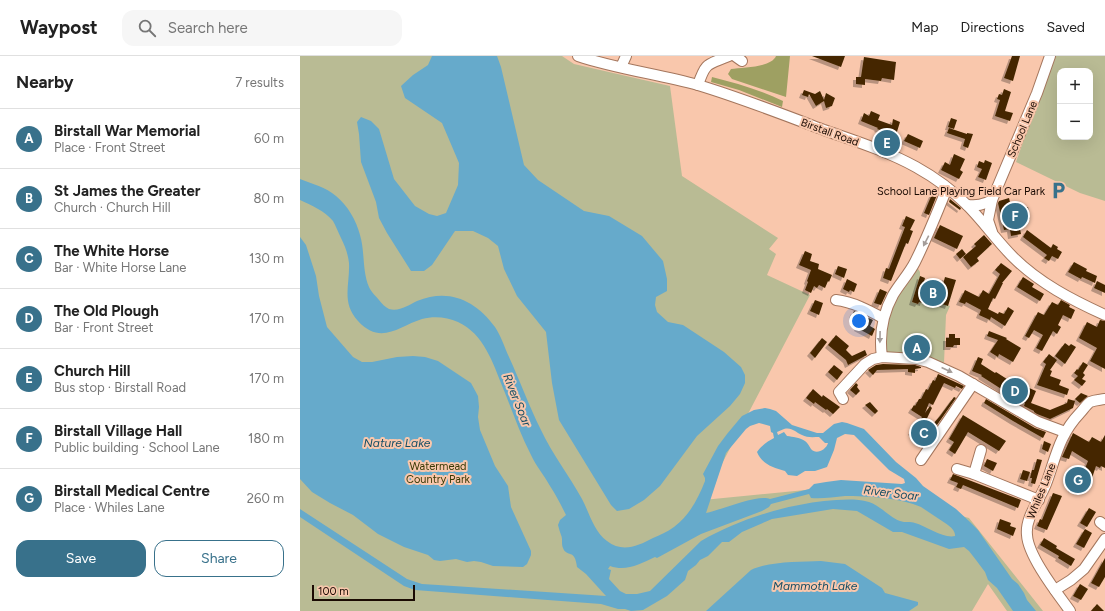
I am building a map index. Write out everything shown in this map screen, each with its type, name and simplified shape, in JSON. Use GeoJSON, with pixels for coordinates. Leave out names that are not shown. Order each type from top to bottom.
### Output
{"type":"FeatureCollection","features":[{"type":"Feature","properties":{"kind":"street","name":"Birstall Road"},"geometry":{"type":"LineString","coordinates":[[578,56],[621,68],[698,85],[770,109],[879,150],[915,166],[947,188],[967,205],[1013,257],[1037,278],[1058,292],[1105,315]]}},
{"type":"Feature","properties":{"kind":"street"},"geometry":{"type":"LineString","coordinates":[[621,68],[626,56]]}},
{"type":"Feature","properties":{"kind":"street"},"geometry":{"type":"LineString","coordinates":[[698,85],[704,69],[708,65],[729,56]]}},
{"type":"Feature","properties":{"kind":"street","name":"School Lane"},"geometry":{"type":"LineString","coordinates":[[992,234],[988,220],[992,200],[1037,93],[1050,56]]}},
{"type":"Feature","properties":{"kind":"street"},"geometry":{"type":"LineString","coordinates":[[882,357],[880,330],[883,318],[893,295],[910,272],[929,235],[947,188]]}},
{"type":"Feature","properties":{"kind":"street"},"geometry":{"type":"LineString","coordinates":[[967,205],[977,206],[992,200]]}},
{"type":"Feature","properties":{"kind":"street"},"geometry":{"type":"LineString","coordinates":[[836,300],[845,301],[859,306],[883,318]]}},
{"type":"Feature","properties":{"kind":"street"},"geometry":{"type":"LineString","coordinates":[[838,393],[865,364],[873,359],[882,357],[916,359],[928,362],[959,376],[1038,422],[1065,432]]}},
{"type":"Feature","properties":{"kind":"street"},"geometry":{"type":"LineString","coordinates":[[921,460],[972,384]]}},
{"type":"Feature","properties":{"kind":"street","name":"Whiles Lane"},"geometry":{"type":"LineString","coordinates":[[1070,611],[1034,557],[1026,534],[1028,524],[1046,483],[1058,445],[1065,432],[1074,419],[1089,403],[1105,399]]}},
{"type":"Feature","properties":{"kind":"street"},"geometry":{"type":"LineString","coordinates":[[974,474],[981,450]]}},
{"type":"Feature","properties":{"kind":"street"},"geometry":{"type":"LineString","coordinates":[[957,469],[974,474],[1038,500]]}},
{"type":"Feature","properties":{"kind":"street"},"geometry":{"type":"LineString","coordinates":[[1056,590],[1084,569],[1105,539]]}},
{"type":"Feature","properties":{"kind":"green space","name":"Watermead Country Park"},"geometry":{"type":"Polygon","coordinates":[[[300,56],[562,56],[574,64],[670,86],[682,176],[778,238],[769,249],[776,254],[767,275],[810,295],[703,500],[826,488],[858,488],[969,518],[1043,611],[1007,611],[988,584],[972,611],[300,611],[300,56]]]}},
{"type":"Feature","properties":{"kind":"green space"},"geometry":{"type":"Polygon","coordinates":[[[776,56],[790,56],[786,97],[732,79],[728,74],[731,69],[768,63],[776,56]]]}},
{"type":"Feature","properties":{"kind":"green space"},"geometry":{"type":"Polygon","coordinates":[[[1053,56],[1105,56],[1105,201],[1080,193],[1016,162],[1053,56]]]}},
{"type":"Feature","properties":{"kind":"green space"},"geometry":{"type":"Polygon","coordinates":[[[712,77],[748,87],[774,97],[783,101],[782,107],[739,90],[711,82],[712,77]]]}},
{"type":"Feature","properties":{"kind":"green space"},"geometry":{"type":"Polygon","coordinates":[[[917,267],[920,272],[920,276],[912,302],[918,304],[919,302],[923,303],[924,298],[950,306],[946,315],[944,363],[923,357],[924,348],[918,341],[913,346],[911,357],[885,354],[882,336],[896,296],[917,267]]]}},
{"type":"Feature","properties":{"kind":"water"},"geometry":{"type":"Polygon","coordinates":[[[432,56],[497,56],[501,67],[524,165],[538,180],[584,211],[609,216],[642,236],[663,261],[667,279],[667,291],[656,297],[655,305],[657,312],[668,322],[683,325],[724,352],[741,367],[745,375],[745,383],[740,394],[730,406],[697,436],[660,486],[644,500],[629,509],[617,511],[611,505],[559,420],[552,383],[546,332],[517,296],[504,269],[498,246],[488,238],[473,231],[455,231],[432,265],[424,271],[411,271],[379,218],[376,202],[361,162],[357,122],[361,117],[371,121],[379,129],[394,179],[415,206],[429,214],[437,216],[446,213],[458,185],[459,163],[442,123],[405,98],[401,86],[413,75],[428,65],[432,56]]]}},
{"type":"Feature","properties":{"kind":"water","name":"River Soar"},"geometry":{"type":"Polygon","coordinates":[[[300,179],[328,190],[344,204],[354,219],[360,235],[363,248],[365,274],[369,287],[381,303],[389,309],[400,309],[429,297],[450,296],[470,303],[487,318],[495,327],[501,338],[545,439],[572,481],[595,527],[602,537],[613,545],[618,547],[630,547],[642,544],[666,532],[679,523],[689,512],[699,494],[705,481],[703,474],[718,446],[742,416],[754,410],[765,408],[776,411],[792,425],[817,433],[823,433],[834,424],[842,422],[864,429],[896,462],[916,478],[923,486],[956,509],[978,530],[1036,611],[1013,611],[997,588],[988,580],[985,572],[976,560],[964,547],[949,549],[902,532],[893,532],[857,511],[833,509],[772,519],[742,532],[729,542],[722,542],[708,556],[700,560],[688,571],[685,580],[667,596],[643,610],[631,611],[601,604],[415,590],[404,586],[300,517],[300,509],[407,579],[422,584],[606,596],[586,574],[577,567],[575,557],[567,553],[563,548],[562,537],[558,525],[560,520],[566,515],[548,482],[535,463],[491,359],[475,334],[467,327],[454,320],[440,318],[422,319],[390,332],[374,332],[366,328],[358,321],[350,307],[348,300],[349,260],[345,247],[333,221],[322,211],[300,200],[300,179]],[[759,423],[750,426],[726,453],[706,513],[748,500],[764,498],[770,499],[809,489],[814,484],[826,482],[841,480],[905,483],[904,479],[889,470],[854,435],[845,434],[837,438],[827,467],[815,471],[805,471],[797,476],[788,475],[785,471],[772,467],[762,460],[757,452],[774,438],[770,426],[759,423]],[[784,429],[777,432],[778,435],[784,432],[787,436],[796,437],[806,442],[815,452],[823,450],[827,446],[828,443],[825,443],[819,437],[806,437],[791,429],[784,429]],[[809,494],[771,504],[762,511],[701,534],[657,558],[655,557],[638,565],[627,568],[616,568],[610,566],[608,569],[611,570],[609,579],[620,591],[626,594],[637,594],[650,591],[701,541],[715,533],[745,520],[776,510],[824,501],[852,500],[869,502],[900,521],[913,522],[946,536],[955,536],[954,531],[950,526],[921,507],[904,501],[854,496],[811,498],[809,494]]]}},
{"type":"Feature","properties":{"kind":"water","name":"Nature Lake"},"geometry":{"type":"Polygon","coordinates":[[[300,237],[306,245],[316,276],[319,296],[327,327],[353,357],[362,362],[372,362],[397,357],[425,357],[438,361],[471,383],[478,396],[478,417],[480,430],[495,466],[508,486],[511,507],[531,551],[527,564],[523,567],[493,566],[481,562],[467,562],[456,559],[440,561],[434,560],[428,555],[404,547],[378,534],[353,515],[312,492],[300,479],[300,237]]]}},
{"type":"Feature","properties":{"kind":"water","name":"Mammoth Lake"},"geometry":{"type":"Polygon","coordinates":[[[821,561],[845,564],[882,588],[885,593],[918,602],[918,605],[909,611],[706,611],[751,570],[776,563],[821,561]]]}},
{"type":"Feature","properties":{"kind":"building"},"geometry":{"type":"Polygon","coordinates":[[[812,56],[845,56],[841,67],[812,56]]]}},
{"type":"Feature","properties":{"kind":"building"},"geometry":{"type":"Polygon","coordinates":[[[1012,56],[1020,56],[1013,81],[1004,78],[1012,56]]]}},
{"type":"Feature","properties":{"kind":"building"},"geometry":{"type":"Polygon","coordinates":[[[864,57],[896,62],[894,80],[882,78],[881,81],[865,79],[865,85],[856,84],[856,77],[861,77],[864,57]]]}},
{"type":"Feature","properties":{"kind":"building"},"geometry":{"type":"Polygon","coordinates":[[[1004,89],[1011,92],[1005,111],[1013,113],[1010,121],[995,116],[1000,100],[997,99],[999,94],[1002,95],[1004,89]]]}},
{"type":"Feature","properties":{"kind":"building"},"geometry":{"type":"Polygon","coordinates":[[[804,90],[815,94],[820,91],[824,100],[826,93],[835,98],[832,106],[826,108],[824,101],[816,106],[809,94],[808,97],[802,95],[804,90]]]}},
{"type":"Feature","properties":{"kind":"building"},"geometry":{"type":"Polygon","coordinates":[[[871,111],[880,115],[878,120],[892,125],[893,119],[900,122],[896,135],[877,129],[878,128],[861,121],[864,113],[869,116],[871,111]]]}},
{"type":"Feature","properties":{"kind":"building"},"geometry":{"type":"Polygon","coordinates":[[[951,118],[957,120],[954,129],[948,127],[951,118]]]}},
{"type":"Feature","properties":{"kind":"building"},"geometry":{"type":"Polygon","coordinates":[[[949,128],[967,134],[973,134],[968,148],[963,146],[965,139],[947,133],[949,128]]]}},
{"type":"Feature","properties":{"kind":"building"},"geometry":{"type":"Polygon","coordinates":[[[908,134],[923,141],[920,148],[904,141],[908,134]]]}},
{"type":"Feature","properties":{"kind":"building"},"geometry":{"type":"Polygon","coordinates":[[[954,154],[965,159],[960,170],[963,172],[959,179],[941,170],[945,162],[950,165],[954,154]]]}},
{"type":"Feature","properties":{"kind":"building"},"geometry":{"type":"Polygon","coordinates":[[[985,160],[992,163],[986,180],[978,177],[982,169],[977,167],[979,161],[984,163],[985,160]]]}},
{"type":"Feature","properties":{"kind":"building"},"geometry":{"type":"Polygon","coordinates":[[[935,187],[939,190],[929,215],[924,213],[935,187]]]}},
{"type":"Feature","properties":{"kind":"building"},"geometry":{"type":"Polygon","coordinates":[[[1009,198],[1012,211],[1028,207],[1030,219],[1016,222],[1019,224],[1021,234],[1011,236],[1010,229],[1004,230],[998,203],[999,201],[1009,198]]]}},
{"type":"Feature","properties":{"kind":"building"},"geometry":{"type":"Polygon","coordinates":[[[950,199],[961,208],[960,210],[949,202],[950,199]]]}},
{"type":"Feature","properties":{"kind":"building"},"geometry":{"type":"Polygon","coordinates":[[[906,216],[915,220],[910,230],[913,231],[908,244],[906,243],[891,281],[883,278],[886,268],[889,269],[905,227],[902,226],[906,216]]]}},
{"type":"Feature","properties":{"kind":"building"},"geometry":{"type":"Polygon","coordinates":[[[940,225],[963,236],[957,249],[934,238],[940,225]]]}},
{"type":"Feature","properties":{"kind":"building"},"geometry":{"type":"Polygon","coordinates":[[[1027,230],[1051,248],[1053,244],[1058,247],[1057,249],[1062,252],[1058,259],[1052,256],[1049,261],[1044,258],[1047,255],[1023,237],[1027,230]]]}},
{"type":"Feature","properties":{"kind":"building"},"geometry":{"type":"Polygon","coordinates":[[[984,235],[992,244],[977,258],[979,261],[971,267],[963,257],[976,246],[974,244],[984,235]]]}},
{"type":"Feature","properties":{"kind":"building"},"geometry":{"type":"Polygon","coordinates":[[[962,249],[966,254],[960,259],[956,254],[962,249]]]}},
{"type":"Feature","properties":{"kind":"building"},"geometry":{"type":"Polygon","coordinates":[[[805,251],[812,254],[810,261],[819,264],[818,269],[832,275],[825,288],[819,285],[817,288],[814,286],[811,293],[805,290],[811,270],[799,265],[805,251]]]}},
{"type":"Feature","properties":{"kind":"building"},"geometry":{"type":"Polygon","coordinates":[[[1074,262],[1087,269],[1086,271],[1097,276],[1095,283],[1082,277],[1081,279],[1068,272],[1074,262]]]}},
{"type":"Feature","properties":{"kind":"building"},"geometry":{"type":"Polygon","coordinates":[[[1001,263],[1012,271],[1002,283],[995,299],[993,298],[988,309],[998,314],[999,312],[1004,314],[1008,307],[1014,311],[1005,326],[991,317],[990,320],[979,315],[981,310],[966,302],[965,304],[959,302],[965,290],[979,297],[983,290],[989,294],[1000,274],[995,270],[1001,263]]]}},
{"type":"Feature","properties":{"kind":"building"},"geometry":{"type":"Polygon","coordinates":[[[838,266],[847,269],[844,278],[835,274],[838,266]]]}},
{"type":"Feature","properties":{"kind":"building"},"geometry":{"type":"Polygon","coordinates":[[[920,276],[925,278],[924,282],[942,288],[945,277],[956,280],[948,306],[924,298],[923,303],[919,302],[918,304],[912,302],[920,276]]]}},
{"type":"Feature","properties":{"kind":"building"},"geometry":{"type":"Polygon","coordinates":[[[1023,277],[1034,284],[1032,287],[1044,294],[1040,301],[1017,287],[1023,277]]]}},
{"type":"Feature","properties":{"kind":"building"},"geometry":{"type":"Polygon","coordinates":[[[847,279],[857,284],[854,292],[850,290],[849,292],[843,289],[847,279]]]}},
{"type":"Feature","properties":{"kind":"building"},"geometry":{"type":"Polygon","coordinates":[[[1097,281],[1105,285],[1105,293],[1094,288],[1097,281]]]}},
{"type":"Feature","properties":{"kind":"building"},"geometry":{"type":"Polygon","coordinates":[[[880,289],[887,292],[881,305],[874,303],[880,289]]]}},
{"type":"Feature","properties":{"kind":"building"},"geometry":{"type":"Polygon","coordinates":[[[815,300],[823,303],[819,315],[810,311],[815,300]]]}},
{"type":"Feature","properties":{"kind":"building"},"geometry":{"type":"Polygon","coordinates":[[[1061,300],[1075,310],[1071,319],[1063,315],[1058,325],[1061,327],[1057,334],[1053,331],[1042,351],[1036,348],[1043,335],[1034,330],[1029,338],[1025,336],[1038,312],[1044,315],[1052,302],[1058,305],[1061,300]]]}},
{"type":"Feature","properties":{"kind":"building"},"geometry":{"type":"Polygon","coordinates":[[[854,311],[873,320],[870,326],[875,329],[872,336],[857,328],[861,320],[852,315],[854,311]]]}},
{"type":"Feature","properties":{"kind":"building"},"geometry":{"type":"Polygon","coordinates":[[[1100,320],[1105,321],[1105,369],[1090,361],[1097,348],[1079,338],[1087,322],[1097,327],[1100,320]]]}},
{"type":"Feature","properties":{"kind":"building"},"geometry":{"type":"Polygon","coordinates":[[[989,331],[1007,338],[1006,339],[1021,348],[1013,362],[999,354],[998,357],[990,352],[998,340],[987,336],[989,331]]]}},
{"type":"Feature","properties":{"kind":"building"},"geometry":{"type":"Polygon","coordinates":[[[949,334],[955,334],[955,338],[960,338],[960,345],[946,347],[946,338],[949,338],[949,334]]]}},
{"type":"Feature","properties":{"kind":"building"},"geometry":{"type":"Polygon","coordinates":[[[836,335],[849,346],[846,350],[852,356],[865,350],[867,355],[848,365],[846,360],[828,345],[836,335]]]}},
{"type":"Feature","properties":{"kind":"building"},"geometry":{"type":"Polygon","coordinates":[[[822,338],[827,342],[815,358],[810,353],[822,338]]]}},
{"type":"Feature","properties":{"kind":"building"},"geometry":{"type":"Polygon","coordinates":[[[1065,343],[1069,346],[1071,344],[1076,347],[1065,364],[1055,356],[1065,343]]]}},
{"type":"Feature","properties":{"kind":"building"},"geometry":{"type":"Polygon","coordinates":[[[1049,354],[1057,360],[1050,370],[1052,371],[1050,376],[1061,380],[1059,385],[1069,389],[1067,395],[1037,385],[1046,364],[1043,362],[1049,354]]]}},
{"type":"Feature","properties":{"kind":"building"},"geometry":{"type":"Polygon","coordinates":[[[978,357],[983,359],[981,364],[995,373],[996,372],[1010,381],[1011,380],[1036,391],[1031,403],[1050,410],[1067,403],[1068,399],[1075,401],[1073,408],[1050,419],[1037,414],[1024,406],[1025,403],[1005,394],[1006,392],[981,376],[982,375],[972,371],[978,357]]]}},
{"type":"Feature","properties":{"kind":"building"},"geometry":{"type":"Polygon","coordinates":[[[1083,362],[1088,365],[1083,373],[1085,375],[1082,379],[1086,381],[1082,386],[1074,380],[1078,376],[1074,373],[1083,362]]]}},
{"type":"Feature","properties":{"kind":"building"},"geometry":{"type":"Polygon","coordinates":[[[834,365],[843,372],[837,380],[828,372],[834,365]]]}},
{"type":"Feature","properties":{"kind":"building"},"geometry":{"type":"Polygon","coordinates":[[[876,365],[915,365],[921,368],[915,369],[915,373],[908,372],[908,369],[877,370],[873,375],[868,370],[876,365]]]}},
{"type":"Feature","properties":{"kind":"building"},"geometry":{"type":"Polygon","coordinates":[[[938,374],[964,386],[962,389],[956,386],[955,388],[944,383],[933,405],[929,403],[925,413],[930,406],[932,408],[918,437],[911,432],[922,417],[911,410],[919,399],[921,399],[926,389],[928,390],[933,380],[935,381],[938,374]]]}},
{"type":"Feature","properties":{"kind":"building"},"geometry":{"type":"Polygon","coordinates":[[[856,383],[860,391],[856,395],[850,390],[856,383]]]}},
{"type":"Feature","properties":{"kind":"building"},"geometry":{"type":"Polygon","coordinates":[[[813,389],[822,397],[823,395],[840,407],[833,414],[815,402],[814,404],[806,398],[813,389]]]}},
{"type":"Feature","properties":{"kind":"building"},"geometry":{"type":"Polygon","coordinates":[[[1081,393],[1088,396],[1080,403],[1075,399],[1081,393]]]}},
{"type":"Feature","properties":{"kind":"building"},"geometry":{"type":"Polygon","coordinates":[[[954,397],[956,398],[925,442],[920,439],[940,416],[954,397]]]}},
{"type":"Feature","properties":{"kind":"building"},"geometry":{"type":"Polygon","coordinates":[[[986,399],[1035,428],[1046,432],[1043,438],[984,403],[986,399]]]}},
{"type":"Feature","properties":{"kind":"building"},"geometry":{"type":"Polygon","coordinates":[[[870,402],[878,411],[875,414],[865,405],[870,402]]]}},
{"type":"Feature","properties":{"kind":"building"},"geometry":{"type":"Polygon","coordinates":[[[963,415],[1006,441],[999,451],[968,432],[955,454],[949,450],[954,442],[949,439],[963,415]]]}},
{"type":"Feature","properties":{"kind":"building"},"geometry":{"type":"Polygon","coordinates":[[[1073,433],[1089,442],[1092,437],[1101,442],[1105,435],[1105,468],[1096,466],[1091,481],[1086,479],[1081,492],[1071,489],[1075,480],[1072,479],[1078,469],[1084,471],[1088,461],[1072,451],[1069,459],[1062,457],[1073,433]]]}},
{"type":"Feature","properties":{"kind":"building"},"geometry":{"type":"Polygon","coordinates":[[[1044,441],[1051,444],[1048,452],[1042,449],[1044,441]]]}},
{"type":"Feature","properties":{"kind":"building"},"geometry":{"type":"Polygon","coordinates":[[[987,459],[997,463],[993,471],[984,466],[987,459]]]}},
{"type":"Feature","properties":{"kind":"building"},"geometry":{"type":"Polygon","coordinates":[[[1037,459],[1042,460],[1035,484],[1031,483],[1032,478],[1030,478],[1037,459]]]}},
{"type":"Feature","properties":{"kind":"building"},"geometry":{"type":"Polygon","coordinates":[[[1023,470],[1030,472],[1027,481],[1020,479],[1023,470]]]}},
{"type":"Feature","properties":{"kind":"building"},"geometry":{"type":"Polygon","coordinates":[[[953,474],[1021,500],[1018,508],[963,485],[961,489],[956,487],[958,483],[950,480],[953,474]]]}},
{"type":"Feature","properties":{"kind":"building"},"geometry":{"type":"Polygon","coordinates":[[[1053,493],[1062,496],[1047,530],[1037,526],[1040,519],[1042,520],[1053,493]]]}},
{"type":"Feature","properties":{"kind":"building"},"geometry":{"type":"Polygon","coordinates":[[[1089,508],[1096,512],[1087,527],[1080,523],[1089,508]]]}},
{"type":"Feature","properties":{"kind":"building"},"geometry":{"type":"Polygon","coordinates":[[[1000,519],[1011,523],[1010,526],[1016,528],[1013,536],[997,529],[1000,519]]]}},
{"type":"Feature","properties":{"kind":"building"},"geometry":{"type":"Polygon","coordinates":[[[1085,529],[1092,533],[1084,548],[1076,544],[1085,529]]]}},
{"type":"Feature","properties":{"kind":"building"},"geometry":{"type":"Polygon","coordinates":[[[1044,538],[1057,546],[1056,548],[1075,559],[1071,566],[1058,558],[1059,556],[1040,545],[1044,538]]]}},
{"type":"Feature","properties":{"kind":"building"},"geometry":{"type":"Polygon","coordinates":[[[1105,558],[1105,577],[1099,587],[1091,583],[1105,558]]]}},
{"type":"Feature","properties":{"kind":"building"},"geometry":{"type":"Polygon","coordinates":[[[1080,584],[1088,589],[1081,600],[1073,596],[1080,584]]]}},
{"type":"Feature","properties":{"kind":"building"},"geometry":{"type":"Polygon","coordinates":[[[1097,604],[1104,611],[1091,611],[1097,604]]]}},
{"type":"Feature","properties":{"kind":"place","name":"Church Hill"},"geometry":{"type":"Point","coordinates":[887,143]}},
{"type":"Feature","properties":{"kind":"place","name":"School Lane Playing Field Car Park"},"geometry":{"type":"Point","coordinates":[1058,191]}},
{"type":"Feature","properties":{"kind":"place","name":"Birstall Village Hall"},"geometry":{"type":"Point","coordinates":[1015,216]}},
{"type":"Feature","properties":{"kind":"place","name":"St James the Greater"},"geometry":{"type":"Point","coordinates":[933,293]}},
{"type":"Feature","properties":{"kind":"place","name":"Birstall War Memorial"},"geometry":{"type":"Point","coordinates":[917,348]}},
{"type":"Feature","properties":{"kind":"place","name":"The Old Plough"},"geometry":{"type":"Point","coordinates":[1015,391]}},
{"type":"Feature","properties":{"kind":"place","name":"The White Horse"},"geometry":{"type":"Point","coordinates":[924,433]}},
{"type":"Feature","properties":{"kind":"place","name":"Birstall Medical Centre"},"geometry":{"type":"Point","coordinates":[1078,480]}}]}
